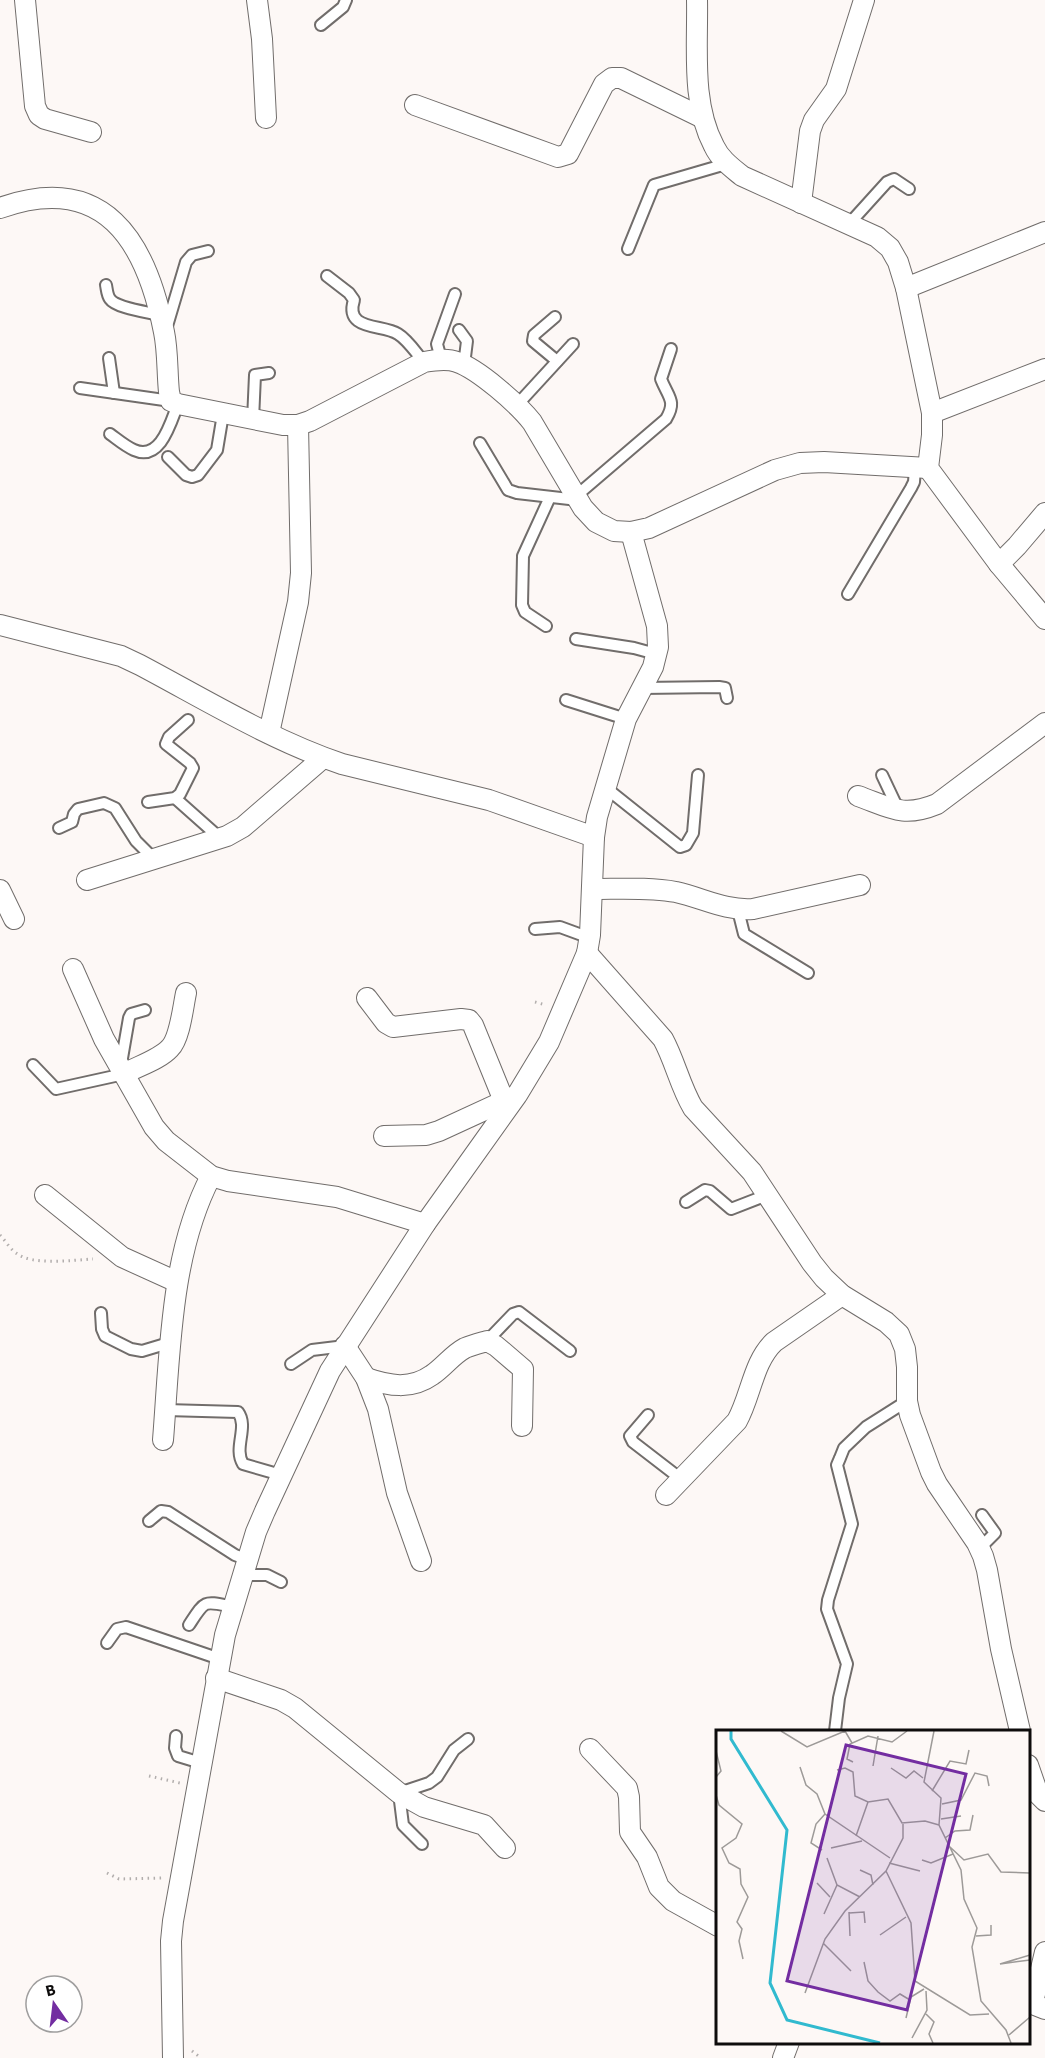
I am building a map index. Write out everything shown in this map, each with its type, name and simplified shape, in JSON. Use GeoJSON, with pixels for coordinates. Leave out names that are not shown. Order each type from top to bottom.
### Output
{"type":"FeatureCollection","features":[{"type":"Feature","properties":{"kind":"street"},"geometry":{"type":"LineString","coordinates":[[25,0],[35,106],[39,115],[45,119],[91,132]]}},
{"type":"Feature","properties":{"kind":"street"},"geometry":{"type":"LineString","coordinates":[[257,0],[262,39],[266,118]]}},
{"type":"Feature","properties":{"kind":"street"},"geometry":{"type":"LineString","coordinates":[[697,0],[699,94],[703,118],[714,146],[726,164],[742,176],[877,237],[890,248],[898,262],[906,288],[932,413],[932,435],[921,468]]}},
{"type":"Feature","properties":{"kind":"street"},"geometry":{"type":"LineString","coordinates":[[801,203],[810,131],[814,120],[836,89],[864,0]]}},
{"type":"Feature","properties":{"kind":"street"},"geometry":{"type":"LineString","coordinates":[[415,105],[558,157],[568,154],[604,84],[612,78],[621,78],[703,118]]}},
{"type":"Feature","properties":{"kind":"street"},"geometry":{"type":"LineString","coordinates":[[0,208],[19,201],[64,198],[89,204],[109,216],[126,233],[137,251],[152,288],[162,325],[168,392],[175,402],[253,420],[298,425],[432,361],[457,362],[518,405],[532,422],[577,498],[596,522],[614,531],[631,532],[649,528],[776,470],[800,463],[824,462],[921,468],[1045,619]]}},
{"type":"Feature","properties":{"kind":"street"},"geometry":{"type":"LineString","coordinates":[[906,288],[1045,232]]}},
{"type":"Feature","properties":{"kind":"street"},"geometry":{"type":"LineString","coordinates":[[932,413],[1045,369]]}},
{"type":"Feature","properties":{"kind":"street"},"geometry":{"type":"LineString","coordinates":[[268,733],[298,602],[301,573],[298,425]]}},
{"type":"Feature","properties":{"kind":"street"},"geometry":{"type":"LineString","coordinates":[[999,564],[1045,513]]}},
{"type":"Feature","properties":{"kind":"street"},"geometry":{"type":"LineString","coordinates":[[173,2058],[171,1941],[180,1883],[218,1668],[245,1567],[264,1511],[330,1371],[345,1346],[549,1042],[588,945],[597,817],[626,719],[653,667],[656,654],[657,626],[631,532]]}},
{"type":"Feature","properties":{"kind":"street"},"geometry":{"type":"LineString","coordinates":[[0,625],[140,664],[268,733],[323,758],[489,800],[594,837]]}},
{"type":"Feature","properties":{"kind":"street"},"geometry":{"type":"LineString","coordinates":[[858,796],[899,811],[920,811],[937,804],[1045,723]]}},
{"type":"Feature","properties":{"kind":"street"},"geometry":{"type":"LineString","coordinates":[[87,880],[220,838],[243,827],[323,758]]}},
{"type":"Feature","properties":{"kind":"street"},"geometry":{"type":"LineString","coordinates":[[592,889],[662,890],[738,910],[753,909],[860,885]]}},
{"type":"Feature","properties":{"kind":"street"},"geometry":{"type":"LineString","coordinates":[[0,890],[14,919]]}},
{"type":"Feature","properties":{"kind":"street"},"geometry":{"type":"LineString","coordinates":[[588,945],[663,1039],[693,1108],[743,1160],[812,1263],[842,1295],[886,1322],[899,1334],[905,1349],[909,1414],[937,1484],[980,1548],[987,1570],[1001,1649],[1020,1730]]}},
{"type":"Feature","properties":{"kind":"street"},"geometry":{"type":"LineString","coordinates":[[73,969],[104,1039],[154,1126],[166,1141],[211,1176],[228,1181],[337,1197],[425,1224]]}},
{"type":"Feature","properties":{"kind":"street"},"geometry":{"type":"LineString","coordinates":[[122,1071],[164,1053],[172,1046],[186,993]]}},
{"type":"Feature","properties":{"kind":"street"},"geometry":{"type":"LineString","coordinates":[[367,998],[386,1023],[393,1027],[469,1020],[511,1098]]}},
{"type":"Feature","properties":{"kind":"street"},"geometry":{"type":"LineString","coordinates":[[384,1136],[426,1135],[511,1098]]}},
{"type":"Feature","properties":{"kind":"street"},"geometry":{"type":"LineString","coordinates":[[163,1440],[177,1282],[198,1205],[211,1176]]}},
{"type":"Feature","properties":{"kind":"street"},"geometry":{"type":"LineString","coordinates":[[45,1195],[122,1257],[177,1282]]}},
{"type":"Feature","properties":{"kind":"street"},"geometry":{"type":"LineString","coordinates":[[666,1495],[737,1421],[744,1409],[767,1349],[842,1295]]}},
{"type":"Feature","properties":{"kind":"street"},"geometry":{"type":"LineString","coordinates":[[366,1378],[386,1385],[403,1386],[418,1382],[432,1375],[467,1347],[487,1341],[523,1369],[522,1426]]}},
{"type":"Feature","properties":{"kind":"street"},"geometry":{"type":"LineString","coordinates":[[345,1346],[366,1378],[378,1409],[397,1493],[422,1561]]}},
{"type":"Feature","properties":{"kind":"street"},"geometry":{"type":"LineString","coordinates":[[218,1668],[295,1708],[399,1793],[424,1807],[484,1825],[505,1848]]}},
{"type":"Feature","properties":{"kind":"street"},"geometry":{"type":"LineString","coordinates":[[590,1749],[627,1788],[630,1832],[647,1857],[659,1887],[673,1901],[716,1925]]}},
{"type":"Feature","properties":{"kind":"street"},"geometry":{"type":"LineString","coordinates":[[1030,1768],[1038,1794],[1045,1801]]}},
{"type":"Feature","properties":{"kind":"street"},"geometry":{"type":"LineString","coordinates":[[1038,1958],[1034,1998],[1035,2005],[1045,2009]]}},
{"type":"Feature","properties":{"kind":"street"},"geometry":{"type":"LineString","coordinates":[[783,2058],[789,2043]]}},
{"type":"Feature","properties":{"kind":"lane"},"geometry":{"type":"LineString","coordinates":[[321,25],[344,7],[346,0]]}},
{"type":"Feature","properties":{"kind":"lane"},"geometry":{"type":"LineString","coordinates":[[628,249],[654,185],[726,164]]}},
{"type":"Feature","properties":{"kind":"lane"},"geometry":{"type":"LineString","coordinates":[[849,224],[887,182],[894,179],[909,189]]}},
{"type":"Feature","properties":{"kind":"lane"},"geometry":{"type":"LineString","coordinates":[[106,285],[111,301],[162,325],[186,262],[192,255],[208,251]]}},
{"type":"Feature","properties":{"kind":"lane"},"geometry":{"type":"LineString","coordinates":[[327,276],[349,293],[354,300],[353,315],[358,322],[398,334],[432,361],[455,294]]}},
{"type":"Feature","properties":{"kind":"lane"},"geometry":{"type":"LineString","coordinates":[[555,317],[534,335],[533,341],[557,361]]}},
{"type":"Feature","properties":{"kind":"lane"},"geometry":{"type":"LineString","coordinates":[[459,330],[467,341],[464,365]]}},
{"type":"Feature","properties":{"kind":"lane"},"geometry":{"type":"LineString","coordinates":[[518,405],[573,344]]}},
{"type":"Feature","properties":{"kind":"lane"},"geometry":{"type":"LineString","coordinates":[[480,444],[508,490],[549,497],[577,498],[666,419],[672,410],[672,403],[661,379],[671,349]]}},
{"type":"Feature","properties":{"kind":"lane"},"geometry":{"type":"LineString","coordinates":[[109,358],[114,393]]}},
{"type":"Feature","properties":{"kind":"lane"},"geometry":{"type":"LineString","coordinates":[[253,420],[255,375],[269,373]]}},
{"type":"Feature","properties":{"kind":"lane"},"geometry":{"type":"LineString","coordinates":[[80,388],[175,402],[162,442],[153,449],[143,452],[135,451],[110,434]]}},
{"type":"Feature","properties":{"kind":"lane"},"geometry":{"type":"LineString","coordinates":[[168,457],[186,475],[192,477],[198,475],[217,450],[223,414]]}},
{"type":"Feature","properties":{"kind":"lane"},"geometry":{"type":"LineString","coordinates":[[848,594],[921,468]]}},
{"type":"Feature","properties":{"kind":"lane"},"geometry":{"type":"LineString","coordinates":[[546,626],[525,612],[522,604],[523,556],[549,497]]}},
{"type":"Feature","properties":{"kind":"lane"},"geometry":{"type":"LineString","coordinates":[[576,639],[634,648],[656,654]]}},
{"type":"Feature","properties":{"kind":"lane"},"geometry":{"type":"LineString","coordinates":[[642,688],[719,687],[725,688],[727,698]]}},
{"type":"Feature","properties":{"kind":"lane"},"geometry":{"type":"LineString","coordinates":[[567,700],[626,719]]}},
{"type":"Feature","properties":{"kind":"lane"},"geometry":{"type":"LineString","coordinates":[[148,802],[175,798],[180,794],[193,768],[166,744],[169,737],[188,720]]}},
{"type":"Feature","properties":{"kind":"lane"},"geometry":{"type":"LineString","coordinates":[[606,788],[680,847],[686,844],[693,833],[698,775]]}},
{"type":"Feature","properties":{"kind":"lane"},"geometry":{"type":"LineString","coordinates":[[882,775],[899,811]]}},
{"type":"Feature","properties":{"kind":"lane"},"geometry":{"type":"LineString","coordinates":[[175,798],[220,838]]}},
{"type":"Feature","properties":{"kind":"lane"},"geometry":{"type":"LineString","coordinates":[[59,828],[72,822],[74,813],[78,809],[104,803],[115,807],[136,841],[155,859]]}},
{"type":"Feature","properties":{"kind":"lane"},"geometry":{"type":"LineString","coordinates":[[738,910],[744,934],[808,973]]}},
{"type":"Feature","properties":{"kind":"lane"},"geometry":{"type":"LineString","coordinates":[[536,929],[560,927],[588,945]]}},
{"type":"Feature","properties":{"kind":"lane"},"geometry":{"type":"LineString","coordinates":[[33,1065],[56,1089],[122,1071],[129,1018],[131,1014],[145,1010]]}},
{"type":"Feature","properties":{"kind":"lane"},"geometry":{"type":"LineString","coordinates":[[686,1202],[705,1190],[710,1191],[731,1209],[767,1195]]}},
{"type":"Feature","properties":{"kind":"lane"},"geometry":{"type":"LineString","coordinates":[[101,1312],[102,1329],[105,1336],[131,1350],[142,1351],[172,1342]]}},
{"type":"Feature","properties":{"kind":"lane"},"geometry":{"type":"LineString","coordinates":[[487,1341],[513,1314],[519,1312],[570,1351]]}},
{"type":"Feature","properties":{"kind":"lane"},"geometry":{"type":"LineString","coordinates":[[291,1364],[312,1350],[345,1346]]}},
{"type":"Feature","properties":{"kind":"lane"},"geometry":{"type":"LineString","coordinates":[[835,1730],[839,1698],[847,1664],[827,1609],[852,1524],[837,1465],[844,1448],[866,1426],[907,1401]]}},
{"type":"Feature","properties":{"kind":"lane"},"geometry":{"type":"LineString","coordinates":[[166,1410],[238,1412],[242,1418],[240,1452],[243,1464],[281,1475]]}},
{"type":"Feature","properties":{"kind":"lane"},"geometry":{"type":"LineString","coordinates":[[648,1415],[630,1436],[633,1442],[681,1479]]}},
{"type":"Feature","properties":{"kind":"lane"},"geometry":{"type":"LineString","coordinates":[[149,1521],[161,1511],[168,1512],[235,1555],[245,1567],[281,1582]]}},
{"type":"Feature","properties":{"kind":"lane"},"geometry":{"type":"LineString","coordinates":[[980,1548],[995,1533],[993,1527],[982,1515]]}},
{"type":"Feature","properties":{"kind":"lane"},"geometry":{"type":"LineString","coordinates":[[189,1625],[202,1605],[207,1603],[234,1607]]}},
{"type":"Feature","properties":{"kind":"lane"},"geometry":{"type":"LineString","coordinates":[[107,1643],[117,1629],[126,1628],[218,1668]]}},
{"type":"Feature","properties":{"kind":"lane"},"geometry":{"type":"LineString","coordinates":[[177,1736],[175,1748],[178,1756],[201,1763]]}},
{"type":"Feature","properties":{"kind":"lane"},"geometry":{"type":"LineString","coordinates":[[422,1844],[403,1825],[399,1793],[429,1783],[437,1777],[454,1750],[468,1739]]}},
{"type":"Feature","properties":{"kind":"path"},"geometry":{"type":"LineString","coordinates":[[0,1235],[16,1254],[41,1261],[122,1257]]}},
{"type":"Feature","properties":{"kind":"path"},"geometry":{"type":"LineString","coordinates":[[149,1776],[197,1786]]}},
{"type":"Feature","properties":{"kind":"path"},"geometry":{"type":"LineString","coordinates":[[108,1873],[116,1879],[162,1877],[180,1883]]}}]}
